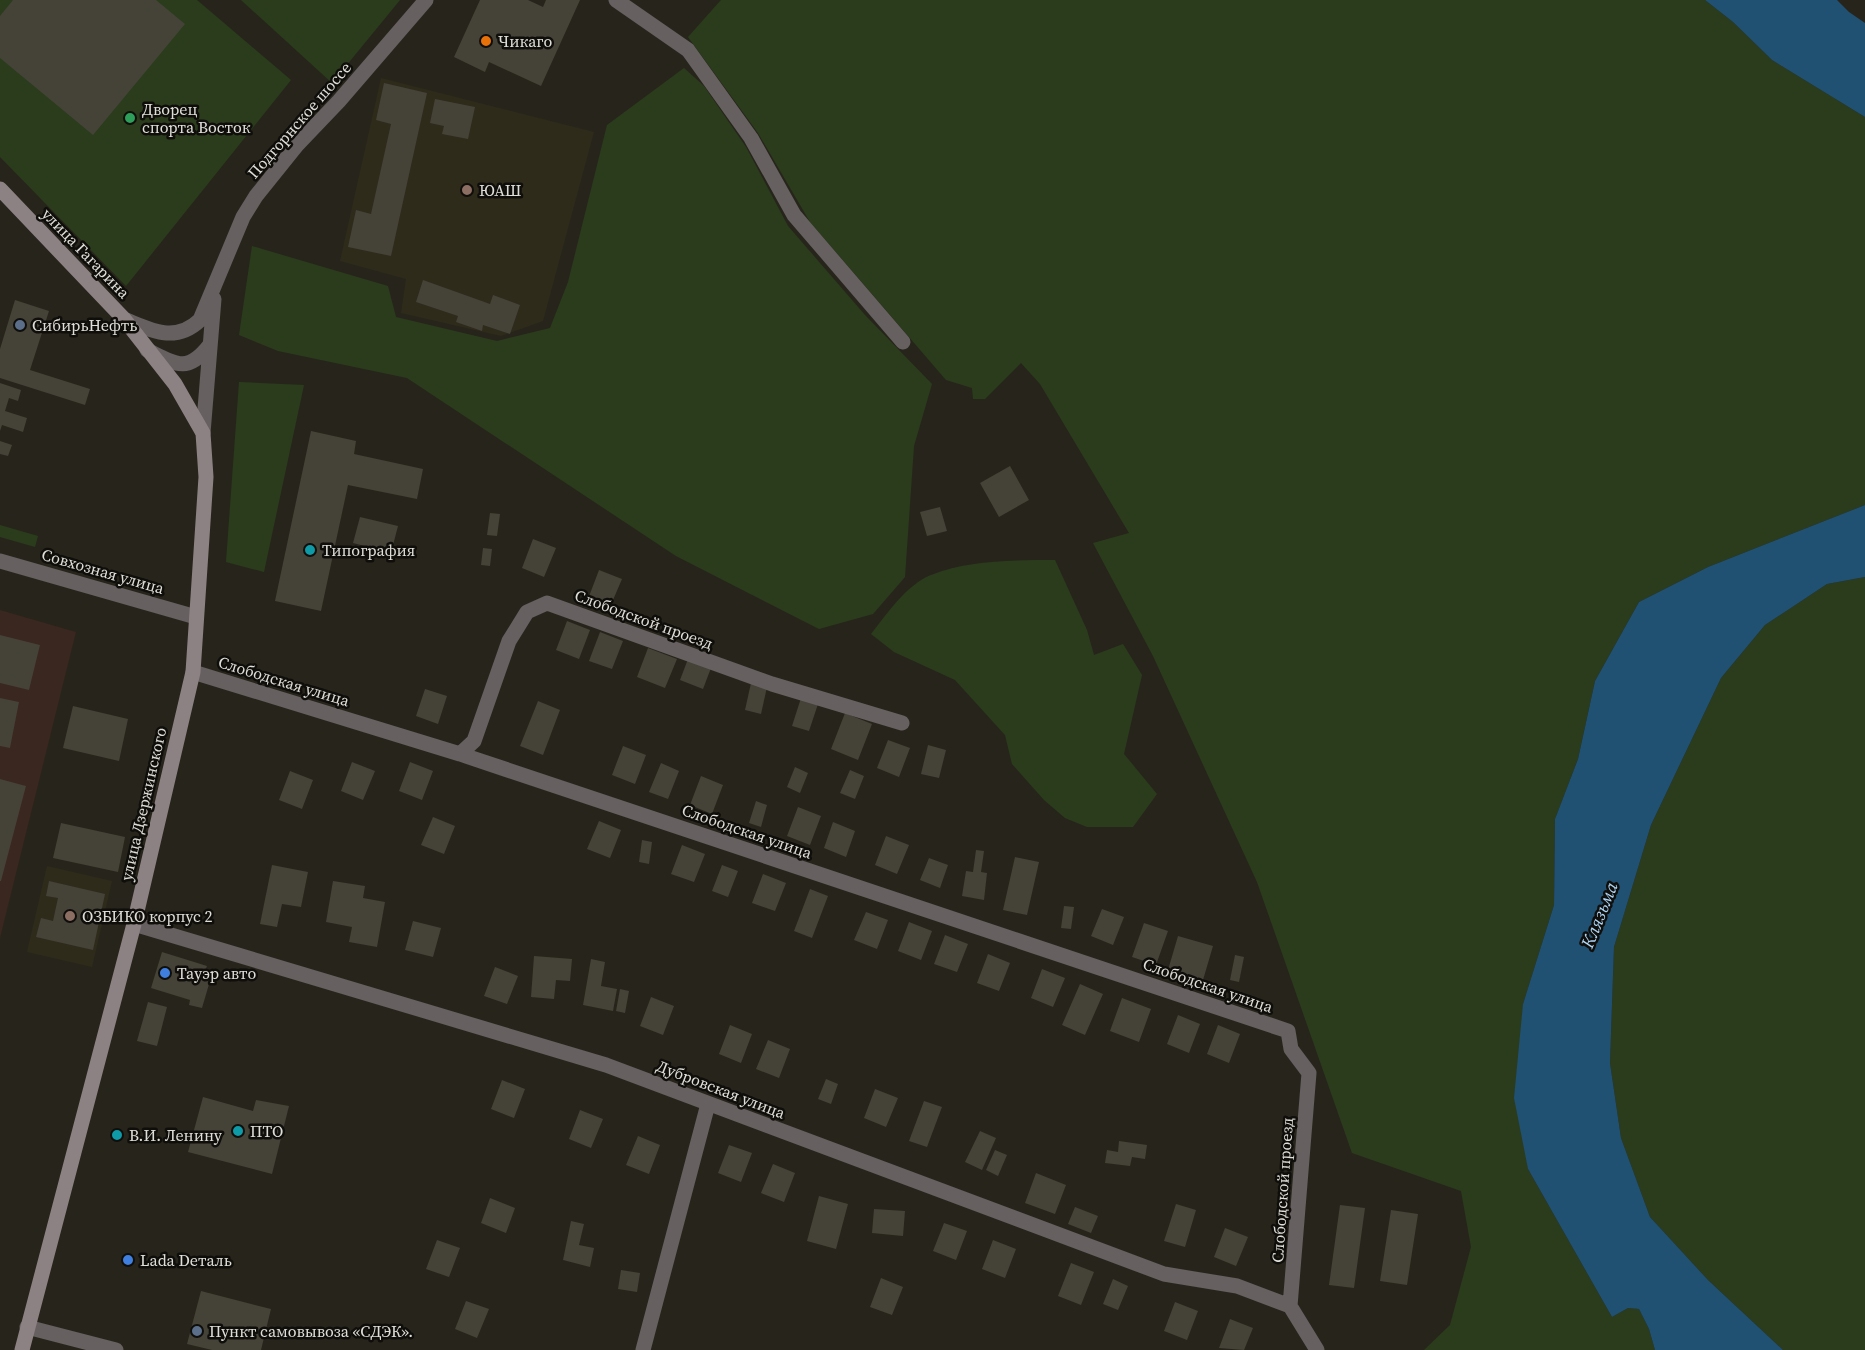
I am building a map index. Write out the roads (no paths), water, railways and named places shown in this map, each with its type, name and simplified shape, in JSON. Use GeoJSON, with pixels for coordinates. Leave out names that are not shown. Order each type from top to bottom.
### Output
{"type":"FeatureCollection","features":[{"type":"Feature","properties":{"kind":"main road","name":"улица Гагарина"},"geometry":{"type":"LineString","coordinates":[[0,189],[124,318],[175,384],[203,433]]}},
{"type":"Feature","properties":{"kind":"main road","name":"улица Дзержинского"},"geometry":{"type":"LineString","coordinates":[[22,1350],[134,924],[193,672],[206,477],[203,433]]}},
{"type":"Feature","properties":{"kind":"street","name":"Подгорнское шоссе"},"geometry":{"type":"LineString","coordinates":[[217,276],[243,216],[256,196],[297,145],[339,101],[426,0]]}},
{"type":"Feature","properties":{"kind":"street"},"geometry":{"type":"LineString","coordinates":[[616,0],[688,50],[751,138],[794,215],[903,342]]}},
{"type":"Feature","properties":{"kind":"street"},"geometry":{"type":"LineString","coordinates":[[124,318],[148,330],[172,334],[188,332],[200,320],[217,276]]}},
{"type":"Feature","properties":{"kind":"street"},"geometry":{"type":"LineString","coordinates":[[203,433],[217,276]]}},
{"type":"Feature","properties":{"kind":"street"},"geometry":{"type":"LineString","coordinates":[[147,350],[182,365],[197,360],[209,346]]}},
{"type":"Feature","properties":{"kind":"street","name":"Совхозная улица"},"geometry":{"type":"LineString","coordinates":[[0,561],[196,617]]}},
{"type":"Feature","properties":{"kind":"street","name":"Слободской проезд"},"geometry":{"type":"LineString","coordinates":[[460,754],[474,741],[509,641],[527,612],[547,603],[772,684],[902,723]]}},
{"type":"Feature","properties":{"kind":"street","name":"Слободская улица"},"geometry":{"type":"LineString","coordinates":[[193,672],[460,754],[1288,1031]]}},
{"type":"Feature","properties":{"kind":"street","name":"Дубровская улица"},"geometry":{"type":"LineString","coordinates":[[134,924],[606,1065],[1164,1274],[1237,1286],[1290,1306]]}},
{"type":"Feature","properties":{"kind":"street","name":"Слободской проезд"},"geometry":{"type":"LineString","coordinates":[[1288,1031],[1291,1049],[1309,1073],[1290,1306]]}},
{"type":"Feature","properties":{"kind":"street"},"geometry":{"type":"LineString","coordinates":[[643,1350],[708,1104]]}},
{"type":"Feature","properties":{"kind":"street"},"geometry":{"type":"LineString","coordinates":[[1290,1306],[1317,1350]]}},
{"type":"Feature","properties":{"kind":"street"},"geometry":{"type":"LineString","coordinates":[[27,1327],[116,1350]]}},
{"type":"Feature","properties":{"kind":"water"},"geometry":{"type":"Polygon","coordinates":[[[1705,0],[1837,0],[1865,23],[1865,117],[1772,60],[1733,22],[1705,0]]]}},
{"type":"Feature","properties":{"kind":"water","name":"Клязьма"},"geometry":{"type":"Polygon","coordinates":[[[1865,505],[1865,577],[1827,584],[1765,625],[1721,678],[1651,825],[1614,947],[1610,1063],[1621,1138],[1650,1217],[1708,1280],[1783,1350],[1655,1350],[1649,1329],[1639,1309],[1628,1308],[1612,1317],[1528,1169],[1514,1098],[1523,1004],[1554,905],[1555,819],[1578,759],[1595,681],[1639,602],[1708,567],[1865,505]]]}},
{"type":"Feature","properties":{"kind":"place","name":"Чикаго"},"geometry":{"type":"Point","coordinates":[486,41]}},
{"type":"Feature","properties":{"kind":"place","name":"Дворец спорта Восток"},"geometry":{"type":"Point","coordinates":[130,118]}},
{"type":"Feature","properties":{"kind":"place","name":"ЮАШ"},"geometry":{"type":"Point","coordinates":[467,190]}},
{"type":"Feature","properties":{"kind":"place","name":"СибирьНефть"},"geometry":{"type":"Point","coordinates":[20,325]}},
{"type":"Feature","properties":{"kind":"place","name":"Типография"},"geometry":{"type":"Point","coordinates":[310,550]}},
{"type":"Feature","properties":{"kind":"place","name":"ОЗБИКО корпус 2"},"geometry":{"type":"Point","coordinates":[70,916]}},
{"type":"Feature","properties":{"kind":"place","name":"Тауэр авто"},"geometry":{"type":"Point","coordinates":[165,973]}},
{"type":"Feature","properties":{"kind":"place","name":"ПТО"},"geometry":{"type":"Point","coordinates":[238,1131]}},
{"type":"Feature","properties":{"kind":"place","name":"В.И. Ленину"},"geometry":{"type":"Point","coordinates":[117,1135]}},
{"type":"Feature","properties":{"kind":"place","name":"Lada Dеталь"},"geometry":{"type":"Point","coordinates":[128,1260]}},
{"type":"Feature","properties":{"kind":"place","name":"Пункт самовывоза «СДЭК»."},"geometry":{"type":"Point","coordinates":[197,1331]}}]}
